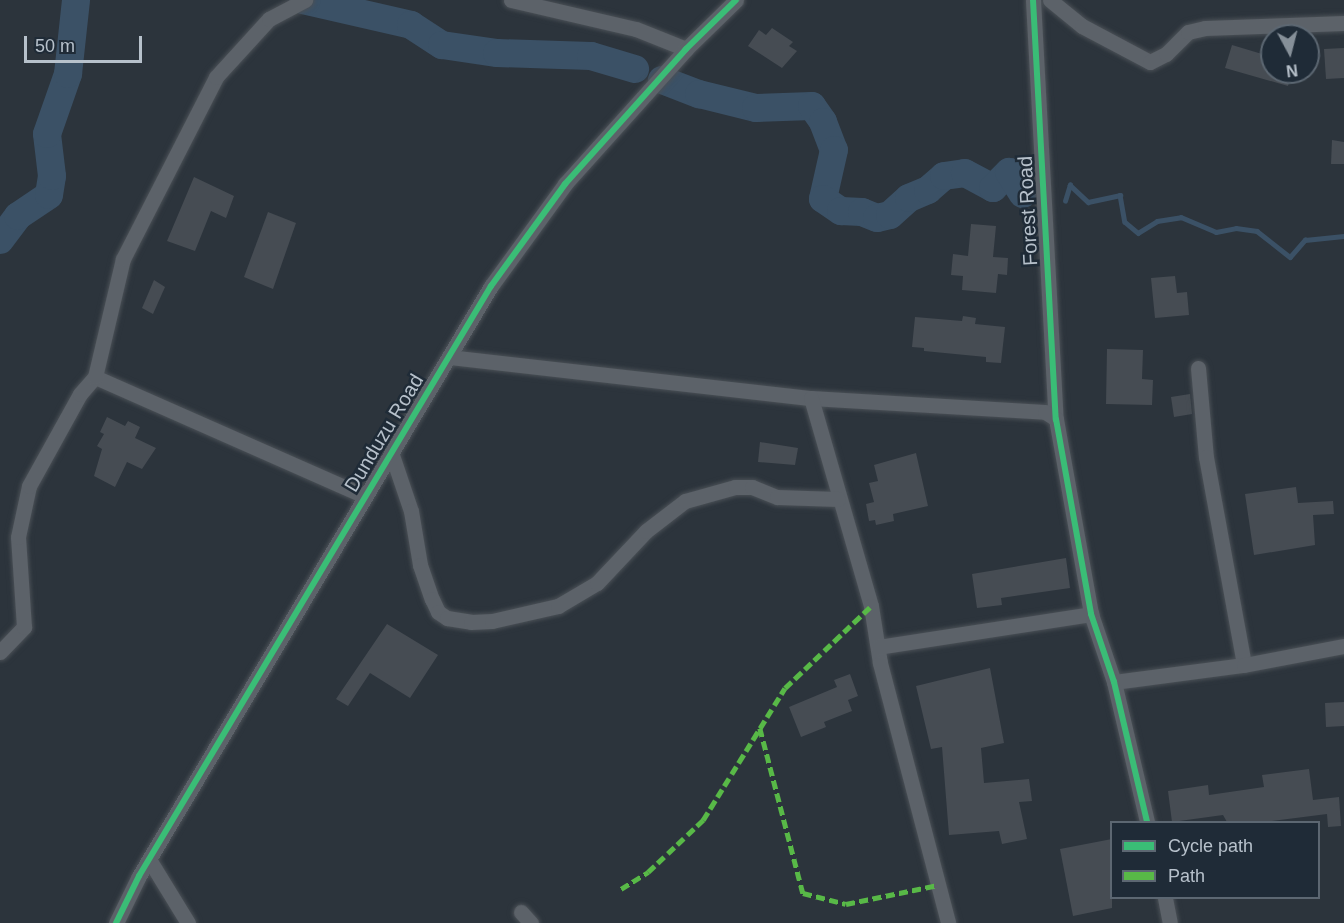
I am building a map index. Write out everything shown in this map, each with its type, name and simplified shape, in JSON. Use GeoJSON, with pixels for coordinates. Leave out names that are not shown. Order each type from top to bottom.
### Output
{"type":"FeatureCollection","features":[{"type":"Feature","properties":{"kind":"street"},"geometry":{"type":"LineString","coordinates":[[0,652],[24,627],[18,537],[29,486],[80,394],[95,377],[123,259],[216,77],[269,18],[305,0]]}},
{"type":"Feature","properties":{"kind":"street"},"geometry":{"type":"LineString","coordinates":[[510,0],[636,29],[686,49]]}},
{"type":"Feature","properties":{"kind":"street","name":"Dunduzu Road"},"geometry":{"type":"LineString","coordinates":[[116,923],[364,496],[392,455],[491,286],[565,184],[686,49],[736,0]]}},
{"type":"Feature","properties":{"kind":"street","name":"Forest Road"},"geometry":{"type":"LineString","coordinates":[[1033,0],[1056,419],[1091,614],[1114,682],[1147,821]]}},
{"type":"Feature","properties":{"kind":"street"},"geometry":{"type":"LineString","coordinates":[[1050,0],[1082,26],[1150,62],[1157,61],[1188,32],[1205,27],[1344,23]]}},
{"type":"Feature","properties":{"kind":"street"},"geometry":{"type":"LineString","coordinates":[[449,357],[811,398],[1045,412],[1056,419]]}},
{"type":"Feature","properties":{"kind":"street"},"geometry":{"type":"LineString","coordinates":[[1198,368],[1206,457],[1244,665]]}},
{"type":"Feature","properties":{"kind":"street"},"geometry":{"type":"LineString","coordinates":[[95,377],[364,496]]}},
{"type":"Feature","properties":{"kind":"street"},"geometry":{"type":"LineString","coordinates":[[811,398],[838,499],[871,606],[878,647],[948,923]]}},
{"type":"Feature","properties":{"kind":"street"},"geometry":{"type":"LineString","coordinates":[[392,455],[411,511],[420,565],[438,612],[447,618],[471,622],[492,621],[558,606],[597,583],[646,531],[685,501],[735,487],[752,487],[777,497],[838,499]]}},
{"type":"Feature","properties":{"kind":"street"},"geometry":{"type":"LineString","coordinates":[[878,647],[1091,614]]}},
{"type":"Feature","properties":{"kind":"street"},"geometry":{"type":"LineString","coordinates":[[1114,682],[1244,665],[1344,646]]}},
{"type":"Feature","properties":{"kind":"street"},"geometry":{"type":"LineString","coordinates":[[150,861],[188,923]]}},
{"type":"Feature","properties":{"kind":"street"},"geometry":{"type":"LineString","coordinates":[[1165,899],[1170,923]]}},
{"type":"Feature","properties":{"kind":"building"},"geometry":{"type":"Polygon","coordinates":[[[772,28],[793,42],[789,46],[797,51],[782,68],[748,46],[759,30],[766,35],[772,28]]]}},
{"type":"Feature","properties":{"kind":"building"},"geometry":{"type":"Polygon","coordinates":[[[1232,45],[1260,53],[1260,78],[1225,68],[1232,45]]]}},
{"type":"Feature","properties":{"kind":"building"},"geometry":{"type":"Polygon","coordinates":[[[1344,48],[1344,78],[1326,79],[1324,49],[1344,48]]]}},
{"type":"Feature","properties":{"kind":"building"},"geometry":{"type":"Polygon","coordinates":[[[1332,140],[1344,142],[1344,164],[1331,164],[1332,140]]]}},
{"type":"Feature","properties":{"kind":"building"},"geometry":{"type":"Polygon","coordinates":[[[194,177],[234,196],[226,218],[211,211],[195,251],[167,241],[194,177]]]}},
{"type":"Feature","properties":{"kind":"building"},"geometry":{"type":"Polygon","coordinates":[[[268,212],[296,223],[273,289],[244,277],[268,212]]]}},
{"type":"Feature","properties":{"kind":"building"},"geometry":{"type":"Polygon","coordinates":[[[971,224],[996,226],[993,257],[1008,258],[1007,275],[998,274],[996,293],[962,290],[963,276],[951,275],[953,254],[968,256],[971,224]]]}},
{"type":"Feature","properties":{"kind":"building"},"geometry":{"type":"Polygon","coordinates":[[[1175,276],[1177,293],[1187,292],[1189,315],[1155,318],[1151,278],[1175,276]]]}},
{"type":"Feature","properties":{"kind":"building"},"geometry":{"type":"Polygon","coordinates":[[[154,280],[165,287],[153,314],[142,308],[154,280]]]}},
{"type":"Feature","properties":{"kind":"building"},"geometry":{"type":"Polygon","coordinates":[[[963,316],[976,318],[975,324],[1005,327],[1001,363],[986,362],[986,357],[924,351],[924,348],[912,347],[915,317],[962,321],[963,316]]]}},
{"type":"Feature","properties":{"kind":"building"},"geometry":{"type":"Polygon","coordinates":[[[1107,349],[1143,350],[1142,379],[1153,380],[1152,405],[1106,404],[1107,349]]]}},
{"type":"Feature","properties":{"kind":"building"},"geometry":{"type":"Polygon","coordinates":[[[1190,394],[1192,414],[1174,417],[1171,397],[1190,394]]]}},
{"type":"Feature","properties":{"kind":"building"},"geometry":{"type":"Polygon","coordinates":[[[107,417],[125,426],[128,421],[140,427],[135,438],[156,448],[142,469],[127,462],[115,487],[94,476],[102,449],[97,446],[104,434],[100,432],[107,417]]]}},
{"type":"Feature","properties":{"kind":"building"},"geometry":{"type":"Polygon","coordinates":[[[760,442],[798,448],[795,465],[758,462],[760,442]]]}},
{"type":"Feature","properties":{"kind":"building"},"geometry":{"type":"Polygon","coordinates":[[[916,453],[928,506],[893,514],[894,521],[876,525],[875,520],[869,521],[866,504],[874,502],[869,483],[878,481],[874,465],[916,453]]]}},
{"type":"Feature","properties":{"kind":"building"},"geometry":{"type":"Polygon","coordinates":[[[1296,487],[1298,503],[1333,501],[1334,514],[1313,515],[1315,545],[1254,555],[1245,494],[1296,487]]]}},
{"type":"Feature","properties":{"kind":"building"},"geometry":{"type":"Polygon","coordinates":[[[1066,558],[1070,588],[1001,598],[1002,605],[977,608],[972,574],[1066,558]]]}},
{"type":"Feature","properties":{"kind":"building"},"geometry":{"type":"Polygon","coordinates":[[[387,624],[438,655],[410,698],[370,673],[348,706],[336,699],[387,624]]]}},
{"type":"Feature","properties":{"kind":"building"},"geometry":{"type":"Polygon","coordinates":[[[990,668],[1004,743],[981,748],[984,783],[1029,779],[1032,801],[1019,802],[1027,839],[1002,844],[999,831],[949,835],[942,747],[931,749],[916,686],[990,668]]]}},
{"type":"Feature","properties":{"kind":"building"},"geometry":{"type":"Polygon","coordinates":[[[850,674],[858,696],[848,700],[852,711],[824,722],[826,727],[801,737],[789,707],[837,687],[834,680],[850,674]]]}},
{"type":"Feature","properties":{"kind":"building"},"geometry":{"type":"Polygon","coordinates":[[[1344,702],[1344,726],[1326,727],[1325,703],[1344,702]]]}},
{"type":"Feature","properties":{"kind":"building"},"geometry":{"type":"Polygon","coordinates":[[[1309,769],[1313,800],[1339,797],[1341,826],[1328,827],[1327,814],[1271,821],[1226,821],[1223,815],[1172,821],[1168,791],[1208,785],[1209,795],[1264,787],[1262,775],[1309,769]]]}},
{"type":"Feature","properties":{"kind":"building"},"geometry":{"type":"Polygon","coordinates":[[[1110,839],[1112,908],[1073,916],[1060,849],[1110,839]]]}},
{"type":"Feature","properties":{"kind":"waterway"},"geometry":{"type":"LineString","coordinates":[[0,240],[18,216],[49,195],[52,176],[47,134],[68,74],[76,0]]}},
{"type":"Feature","properties":{"kind":"waterway"},"geometry":{"type":"LineString","coordinates":[[303,0],[411,25],[442,45],[497,53],[591,56],[635,69]]}},
{"type":"Feature","properties":{"kind":"waterway"},"geometry":{"type":"LineString","coordinates":[[662,80],[699,94],[756,108],[812,106],[823,122],[834,150],[823,199],[841,211],[862,212],[877,218],[890,215],[909,198],[928,190],[944,176],[965,173],[993,188],[1009,172],[1023,194]]}},
{"type":"Feature","properties":{"kind":"waterway"},"geometry":{"type":"LineString","coordinates":[[1065,201],[1070,185],[1088,202],[1120,195],[1125,222],[1138,233],[1157,221],[1181,217],[1216,232],[1236,228],[1257,231],[1290,257],[1305,240],[1344,236]]}},
{"type":"Feature","properties":{"kind":"marked path"},"geometry":{"type":"LineString","coordinates":[[621,889],[648,872],[703,820],[785,688],[871,606]]}},
{"type":"Feature","properties":{"kind":"marked path"},"geometry":{"type":"LineString","coordinates":[[760,728],[803,893],[846,904],[938,885]]}},
{"type":"Feature","properties":{"kind":"cycle path"},"geometry":{"type":"LineString","coordinates":[[116,923],[139,876],[491,286],[565,184],[686,49],[736,0]]}},
{"type":"Feature","properties":{"kind":"cycle path"},"geometry":{"type":"LineString","coordinates":[[1033,0],[1056,419],[1091,614],[1114,682],[1147,821]]}}]}
